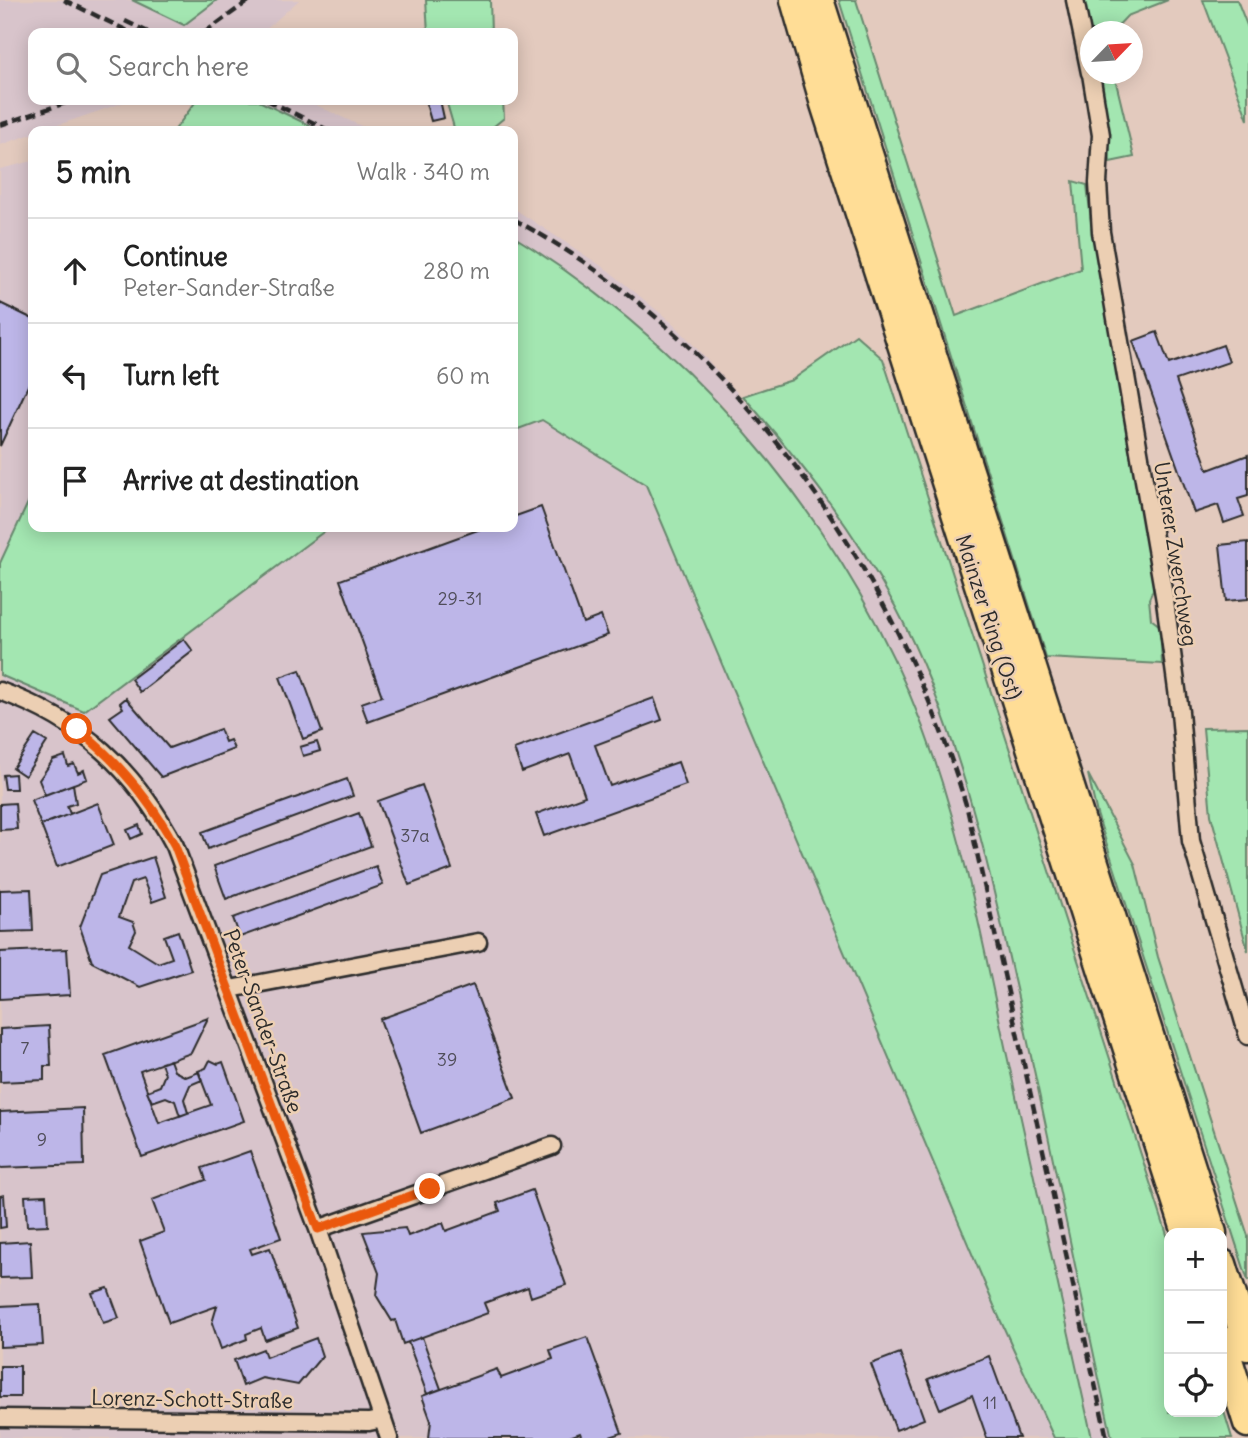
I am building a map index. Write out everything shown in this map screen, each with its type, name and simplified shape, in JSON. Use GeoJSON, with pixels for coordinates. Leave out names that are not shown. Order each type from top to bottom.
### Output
{"type":"FeatureCollection","features":[{"type":"Feature","properties":{"kind":"highway","name":"Mainzer Ring (Ost)"},"geometry":{"type":"LineString","coordinates":[[794,0],[1185,1228]]}},
{"type":"Feature","properties":{"kind":"highway","name":"Mainzer Ring (Ost)"},"geometry":{"type":"LineString","coordinates":[[820,0],[1210,1228]]}},
{"type":"Feature","properties":{"kind":"highway"},"geometry":{"type":"LineString","coordinates":[[1227,1280],[1248,1346]]}},
{"type":"Feature","properties":{"kind":"highway"},"geometry":{"type":"LineString","coordinates":[[1226,1354],[1248,1423]]}},
{"type":"Feature","properties":{"kind":"street","name":"Unterer Zwerchweg"},"geometry":{"type":"LineString","coordinates":[[1074,0],[1080,26]]}},
{"type":"Feature","properties":{"kind":"street","name":"Unterer Zwerchweg"},"geometry":{"type":"LineString","coordinates":[[1093,84],[1101,135],[1098,183],[1101,232],[1165,601],[1180,712],[1186,812],[1199,872],[1248,1036]]}},
{"type":"Feature","properties":{"kind":"street","name":"Peter-Sander-Straße"},"geometry":{"type":"LineString","coordinates":[[0,691],[28,702],[77,729],[131,778],[159,817],[175,846],[318,1229],[389,1438]]}},
{"type":"Feature","properties":{"kind":"street"},"geometry":{"type":"LineString","coordinates":[[230,989],[478,942]]}},
{"type":"Feature","properties":{"kind":"street"},"geometry":{"type":"LineString","coordinates":[[318,1229],[552,1146]]}},
{"type":"Feature","properties":{"kind":"street","name":"Lorenz-Schott-Straße"},"geometry":{"type":"LineString","coordinates":[[0,1418],[369,1422],[383,1419]]}},
{"type":"Feature","properties":{"kind":"shaded area"},"geometry":{"type":"Polygon","coordinates":[[[0,0],[299,0],[268,28],[28,28],[28,105],[116,105],[55,126],[28,126],[28,135],[0,145],[0,0]]]}},
{"type":"Feature","properties":{"kind":"shaded area"},"geometry":{"type":"Polygon","coordinates":[[[267,105],[316,105],[361,126],[311,126],[267,105]]]}},
{"type":"Feature","properties":{"kind":"shaded area"},"geometry":{"type":"Polygon","coordinates":[[[28,162],[28,532],[518,532],[518,345],[677,444],[1078,1438],[0,1438],[0,169],[28,162]]]}},
{"type":"Feature","properties":{"kind":"shaded area"},"geometry":{"type":"Polygon","coordinates":[[[518,211],[609,271],[676,326],[803,464],[856,537],[896,607],[948,726],[982,835],[1112,1438],[1092,1438],[965,868],[935,761],[899,669],[821,530],[725,408],[535,249],[518,239],[518,211]]]}},
{"type":"Feature","properties":{"kind":"green space"},"geometry":{"type":"Polygon","coordinates":[[[132,0],[217,0],[184,25],[132,0]]]}},
{"type":"Feature","properties":{"kind":"green space"},"geometry":{"type":"Polygon","coordinates":[[[426,0],[490,0],[491,28],[428,28],[426,0]]]}},
{"type":"Feature","properties":{"kind":"green space"},"geometry":{"type":"Polygon","coordinates":[[[839,0],[856,0],[956,316],[1081,269],[1073,181],[1087,185],[1155,585],[1149,599],[1151,619],[1160,626],[1162,664],[1046,658],[839,0]]]}},
{"type":"Feature","properties":{"kind":"green space"},"geometry":{"type":"Polygon","coordinates":[[[1083,0],[1168,0],[1127,16],[1122,21],[1087,21],[1083,0]]]}},
{"type":"Feature","properties":{"kind":"green space"},"geometry":{"type":"Polygon","coordinates":[[[1203,0],[1237,0],[1248,28],[1248,120],[1203,0]]]}},
{"type":"Feature","properties":{"kind":"green space"},"geometry":{"type":"Polygon","coordinates":[[[1100,84],[1116,84],[1134,157],[1110,162],[1108,122],[1100,84]]]}},
{"type":"Feature","properties":{"kind":"green space"},"geometry":{"type":"Polygon","coordinates":[[[193,105],[267,105],[311,126],[178,126],[193,105]]]}},
{"type":"Feature","properties":{"kind":"green space"},"geometry":{"type":"Polygon","coordinates":[[[447,105],[503,105],[504,118],[494,126],[454,126],[447,105]]]}},
{"type":"Feature","properties":{"kind":"green space"},"geometry":{"type":"Polygon","coordinates":[[[518,239],[584,284],[651,338],[713,398],[769,462],[820,531],[865,604],[904,681],[935,761],[966,869],[1092,1438],[1054,1438],[998,1315],[646,485],[542,420],[518,429],[518,239]]]}},
{"type":"Feature","properties":{"kind":"green space"},"geometry":{"type":"Polygon","coordinates":[[[856,335],[883,359],[1165,1228],[1164,1417],[1226,1417],[1232,1438],[1112,1438],[1003,932],[967,789],[936,696],[895,606],[862,550],[825,496],[743,396],[792,380],[856,335]]]}},
{"type":"Feature","properties":{"kind":"green space"},"geometry":{"type":"Polygon","coordinates":[[[28,503],[28,532],[323,532],[84,711],[0,675],[0,563],[28,503]]]}},
{"type":"Feature","properties":{"kind":"green space"},"geometry":{"type":"Polygon","coordinates":[[[1248,727],[1248,951],[1211,815],[1203,728],[1248,727]]]}},
{"type":"Feature","properties":{"kind":"green space"},"geometry":{"type":"Polygon","coordinates":[[[1088,774],[1135,864],[1158,957],[1248,1236],[1248,1281],[1097,814],[1088,774]]]}},
{"type":"Feature","properties":{"kind":"building"},"geometry":{"type":"Polygon","coordinates":[[[426,105],[441,105],[444,118],[431,121],[426,105]]]}},
{"type":"Feature","properties":{"kind":"building"},"geometry":{"type":"Polygon","coordinates":[[[0,303],[28,317],[28,386],[0,446],[0,303]]]}},
{"type":"Feature","properties":{"kind":"building"},"geometry":{"type":"Polygon","coordinates":[[[1157,332],[1169,364],[1223,345],[1229,362],[1176,380],[1208,470],[1248,455],[1248,496],[1238,499],[1244,516],[1224,523],[1218,505],[1194,513],[1133,341],[1157,332]]]}},
{"type":"Feature","properties":{"kind":"building"},"geometry":{"type":"Polygon","coordinates":[[[541,507],[583,623],[601,616],[608,635],[368,722],[361,703],[382,696],[340,580],[472,532],[518,532],[518,515],[541,507]]]}},
{"type":"Feature","properties":{"kind":"building"},"geometry":{"type":"Polygon","coordinates":[[[1248,542],[1248,599],[1226,601],[1220,545],[1248,542]]]}},
{"type":"Feature","properties":{"kind":"building"},"geometry":{"type":"Polygon","coordinates":[[[184,639],[193,651],[140,692],[131,679],[184,639]]]}},
{"type":"Feature","properties":{"kind":"building"},"geometry":{"type":"Polygon","coordinates":[[[300,670],[322,732],[303,739],[280,677],[300,670]]]}},
{"type":"Feature","properties":{"kind":"building"},"geometry":{"type":"Polygon","coordinates":[[[126,698],[169,748],[220,729],[225,742],[230,740],[234,749],[161,777],[110,717],[123,708],[120,703],[126,698]]]}},
{"type":"Feature","properties":{"kind":"building"},"geometry":{"type":"Polygon","coordinates":[[[654,698],[662,720],[595,745],[610,786],[678,762],[686,785],[544,836],[536,814],[585,796],[570,754],[522,772],[514,749],[654,698]]]}},
{"type":"Feature","properties":{"kind":"building"},"geometry":{"type":"Polygon","coordinates":[[[35,735],[47,742],[25,776],[13,768],[35,735]]]}},
{"type":"Feature","properties":{"kind":"building"},"geometry":{"type":"Polygon","coordinates":[[[317,742],[320,751],[303,756],[300,747],[317,742]]]}},
{"type":"Feature","properties":{"kind":"building"},"geometry":{"type":"Polygon","coordinates":[[[65,756],[68,766],[74,764],[78,773],[84,770],[87,779],[45,795],[39,780],[53,760],[65,756]]]}},
{"type":"Feature","properties":{"kind":"building"},"geometry":{"type":"Polygon","coordinates":[[[15,774],[16,789],[5,789],[3,775],[15,774]]]}},
{"type":"Feature","properties":{"kind":"building"},"geometry":{"type":"Polygon","coordinates":[[[347,779],[353,796],[208,849],[202,832],[347,779]]]}},
{"type":"Feature","properties":{"kind":"building"},"geometry":{"type":"Polygon","coordinates":[[[73,784],[76,803],[67,806],[70,814],[41,825],[31,800],[73,784]]]}},
{"type":"Feature","properties":{"kind":"building"},"geometry":{"type":"Polygon","coordinates":[[[422,785],[452,869],[409,885],[378,801],[422,785]]]}},
{"type":"Feature","properties":{"kind":"building"},"geometry":{"type":"Polygon","coordinates":[[[15,803],[17,829],[0,830],[0,804],[15,803]]]}},
{"type":"Feature","properties":{"kind":"building"},"geometry":{"type":"Polygon","coordinates":[[[98,803],[114,845],[57,867],[41,825],[98,803]]]}},
{"type":"Feature","properties":{"kind":"building"},"geometry":{"type":"Polygon","coordinates":[[[359,813],[371,846],[226,899],[214,866],[359,813]]]}},
{"type":"Feature","properties":{"kind":"building"},"geometry":{"type":"Polygon","coordinates":[[[139,825],[142,834],[131,839],[127,830],[139,825]]]}},
{"type":"Feature","properties":{"kind":"building"},"geometry":{"type":"Polygon","coordinates":[[[153,857],[166,897],[152,902],[143,879],[131,883],[119,917],[133,922],[136,931],[129,945],[158,963],[172,958],[164,936],[178,931],[191,970],[140,987],[92,962],[80,927],[100,875],[153,857]]]}},
{"type":"Feature","properties":{"kind":"building"},"geometry":{"type":"Polygon","coordinates":[[[376,866],[383,885],[240,937],[233,918],[376,866]]]}},
{"type":"Feature","properties":{"kind":"building"},"geometry":{"type":"Polygon","coordinates":[[[31,889],[33,931],[0,932],[0,890],[31,889]]]}},
{"type":"Feature","properties":{"kind":"building"},"geometry":{"type":"Polygon","coordinates":[[[67,949],[70,995],[0,999],[0,952],[67,949]]]}},
{"type":"Feature","properties":{"kind":"building"},"geometry":{"type":"Polygon","coordinates":[[[473,985],[515,1098],[421,1133],[380,1019],[473,985]]]}},
{"type":"Feature","properties":{"kind":"building"},"geometry":{"type":"Polygon","coordinates":[[[208,1018],[191,1053],[140,1071],[159,1123],[211,1105],[198,1071],[206,1068],[210,1060],[218,1064],[223,1062],[244,1121],[142,1157],[105,1055],[208,1018]]]}},
{"type":"Feature","properties":{"kind":"building"},"geometry":{"type":"Polygon","coordinates":[[[49,1026],[51,1066],[44,1066],[44,1080],[0,1082],[0,1029],[49,1026]]]}},
{"type":"Feature","properties":{"kind":"building"},"geometry":{"type":"Polygon","coordinates":[[[170,1060],[174,1071],[186,1077],[199,1072],[202,1080],[190,1085],[184,1099],[188,1113],[180,1116],[175,1101],[166,1097],[152,1102],[147,1091],[160,1086],[165,1074],[161,1063],[170,1060]]]}},
{"type":"Feature","properties":{"kind":"building"},"geometry":{"type":"Polygon","coordinates":[[[83,1108],[84,1165],[0,1168],[0,1112],[83,1108]]]}},
{"type":"Feature","properties":{"kind":"building"},"geometry":{"type":"Polygon","coordinates":[[[250,1151],[281,1238],[250,1249],[252,1254],[270,1248],[298,1328],[265,1340],[261,1328],[246,1334],[247,1339],[221,1349],[212,1323],[217,1306],[169,1323],[140,1241],[164,1232],[152,1200],[206,1180],[202,1168],[250,1151]]]}},
{"type":"Feature","properties":{"kind":"building"},"geometry":{"type":"Polygon","coordinates":[[[532,1190],[566,1285],[531,1297],[528,1287],[484,1303],[488,1313],[403,1344],[395,1320],[392,1321],[376,1295],[379,1273],[363,1232],[405,1228],[408,1236],[443,1223],[446,1231],[500,1211],[497,1203],[532,1190]]]}},
{"type":"Feature","properties":{"kind":"building"},"geometry":{"type":"Polygon","coordinates":[[[4,1195],[6,1227],[0,1228],[0,1196],[4,1195]]]}},
{"type":"Feature","properties":{"kind":"building"},"geometry":{"type":"Polygon","coordinates":[[[46,1195],[48,1225],[27,1226],[25,1196],[46,1195]]]}},
{"type":"Feature","properties":{"kind":"building"},"geometry":{"type":"Polygon","coordinates":[[[30,1241],[32,1277],[0,1278],[0,1243],[30,1241]]]}},
{"type":"Feature","properties":{"kind":"building"},"geometry":{"type":"Polygon","coordinates":[[[108,1288],[119,1318],[103,1323],[92,1293],[108,1288]]]}},
{"type":"Feature","properties":{"kind":"building"},"geometry":{"type":"Polygon","coordinates":[[[40,1304],[43,1345],[0,1347],[0,1306],[40,1304]]]}},
{"type":"Feature","properties":{"kind":"building"},"geometry":{"type":"Polygon","coordinates":[[[422,1337],[441,1389],[427,1394],[408,1342],[422,1337]]]}},
{"type":"Feature","properties":{"kind":"building"},"geometry":{"type":"Polygon","coordinates":[[[587,1337],[622,1433],[607,1438],[582,1438],[580,1433],[567,1438],[429,1438],[431,1421],[422,1396],[497,1369],[501,1378],[553,1359],[550,1350],[587,1337]]]}},
{"type":"Feature","properties":{"kind":"building"},"geometry":{"type":"Polygon","coordinates":[[[316,1338],[322,1356],[298,1385],[262,1378],[243,1386],[234,1360],[263,1349],[266,1357],[316,1338]]]}},
{"type":"Feature","properties":{"kind":"building"},"geometry":{"type":"Polygon","coordinates":[[[900,1353],[924,1419],[896,1430],[871,1364],[900,1353]]]}},
{"type":"Feature","properties":{"kind":"building"},"geometry":{"type":"Polygon","coordinates":[[[989,1356],[1019,1438],[987,1438],[972,1395],[940,1409],[928,1379],[989,1356]]]}},
{"type":"Feature","properties":{"kind":"building"},"geometry":{"type":"Polygon","coordinates":[[[0,1366],[20,1366],[20,1397],[0,1397],[0,1366]]]}},
{"type":"Feature","properties":{"kind":"railway"},"geometry":{"type":"LineString","coordinates":[[64,0],[122,28]]}},
{"type":"Feature","properties":{"kind":"railway"},"geometry":{"type":"LineString","coordinates":[[211,28],[250,0]]}},
{"type":"Feature","properties":{"kind":"railway"},"geometry":{"type":"LineString","coordinates":[[125,21],[140,28]]}},
{"type":"Feature","properties":{"kind":"railway"},"geometry":{"type":"LineString","coordinates":[[0,125],[59,105]]}},
{"type":"Feature","properties":{"kind":"railway"},"geometry":{"type":"LineString","coordinates":[[277,105],[320,126]]}},
{"type":"Feature","properties":{"kind":"railway"},"geometry":{"type":"LineString","coordinates":[[518,222],[594,269],[668,328],[736,395],[797,468],[851,548],[897,632],[936,719],[967,808],[1107,1438]]}},
{"type":"Feature","properties":{"kind":"route"},"geometry":{"type":"LineString","coordinates":[[77,729],[131,778],[159,817],[175,846],[318,1229],[430,1189]]}}]}
